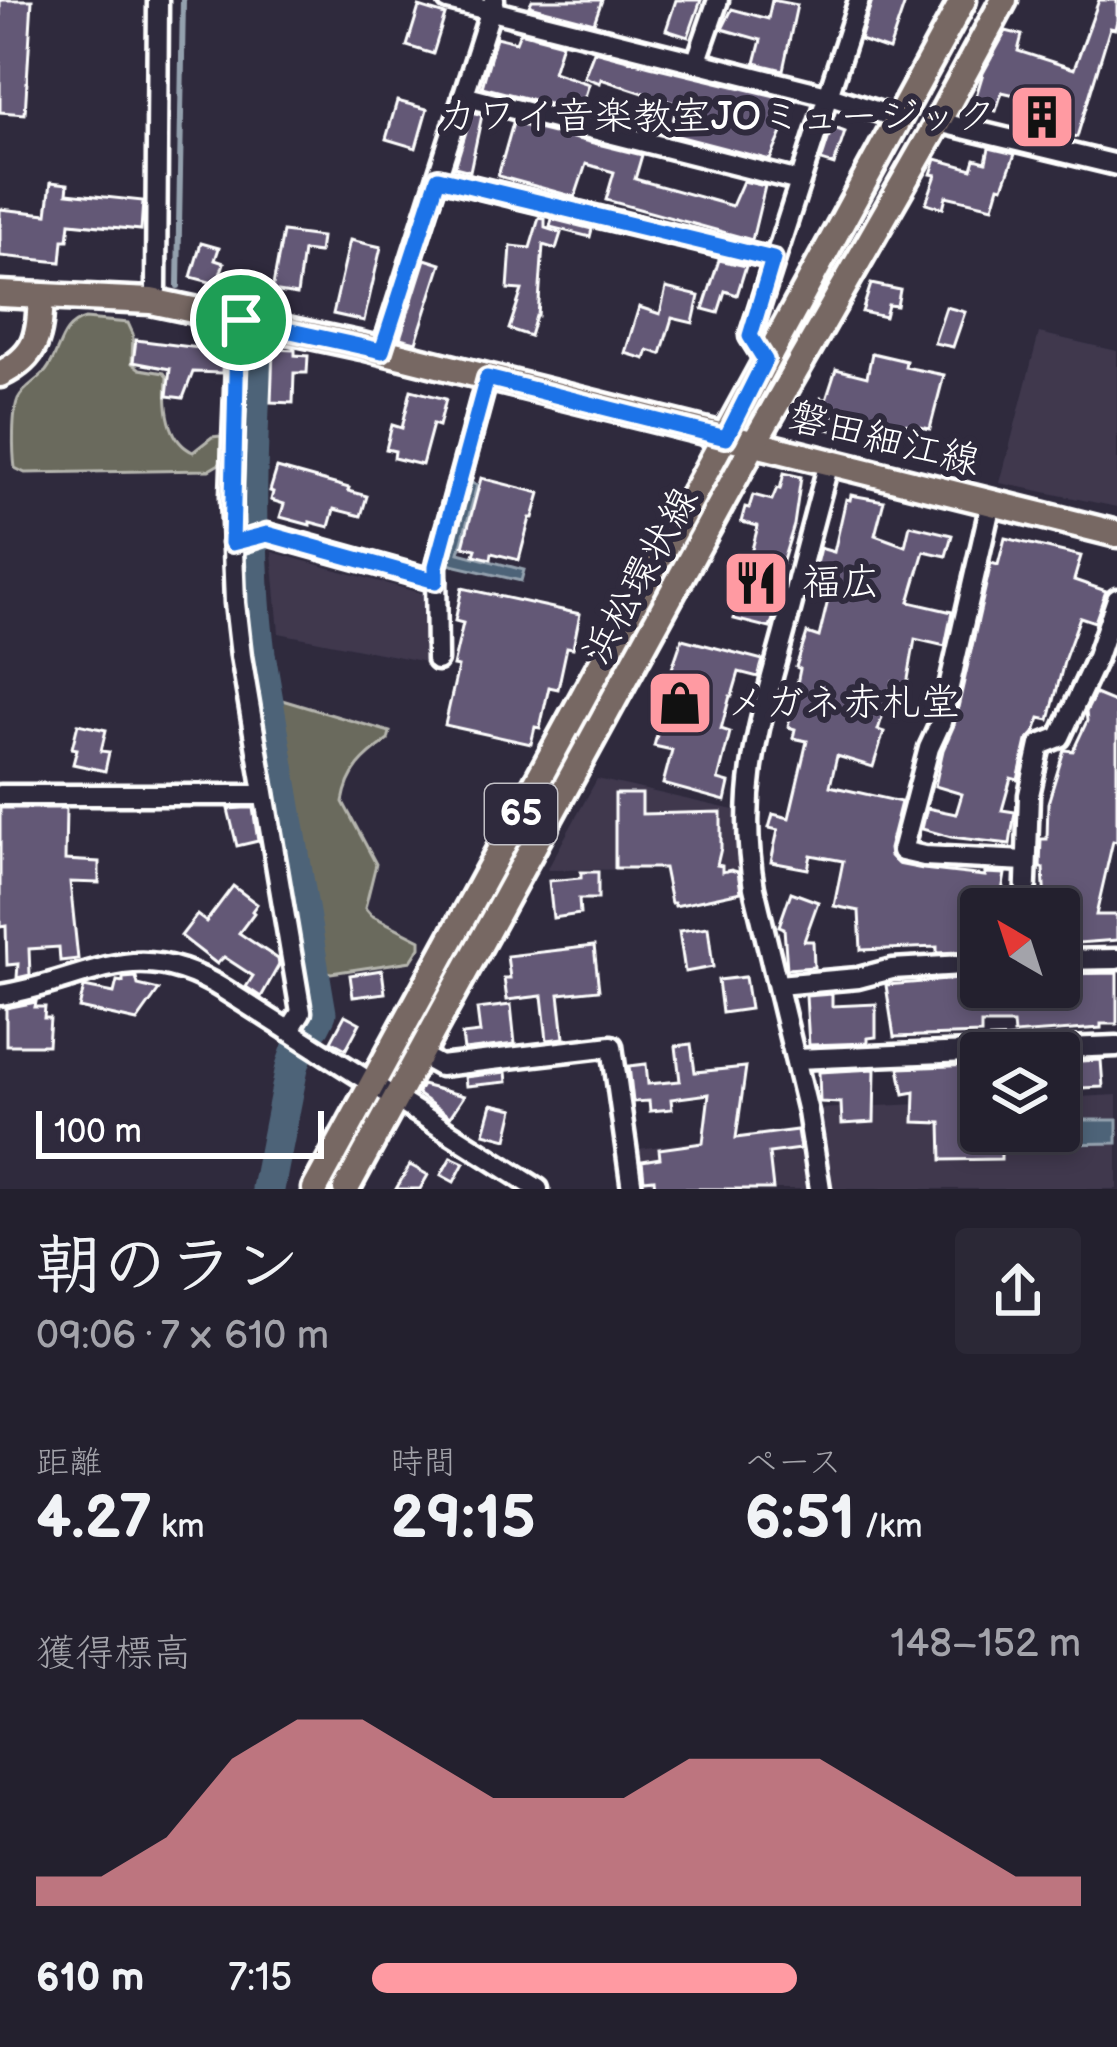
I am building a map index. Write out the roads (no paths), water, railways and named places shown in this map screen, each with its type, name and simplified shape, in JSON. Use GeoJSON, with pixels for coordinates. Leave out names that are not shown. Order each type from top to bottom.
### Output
{"type":"FeatureCollection","features":[{"type":"Feature","properties":{"kind":"main road","name":"浜松環状線"},"geometry":{"type":"LineString","coordinates":[[315,1189],[963,0]]}},
{"type":"Feature","properties":{"kind":"main road","name":"浜松環状線"},"geometry":{"type":"LineString","coordinates":[[346,1189],[1004,0]]}},
{"type":"Feature","properties":{"kind":"main road","name":"磐田細江線"},"geometry":{"type":"LineString","coordinates":[[0,294],[154,302],[241,320],[1117,534]]}},
{"type":"Feature","properties":{"kind":"main road"},"geometry":{"type":"LineString","coordinates":[[0,374],[31,351],[39,330],[40,296]]}},
{"type":"Feature","properties":{"kind":"street"},"geometry":{"type":"LineString","coordinates":[[154,302],[158,0]]}},
{"type":"Feature","properties":{"kind":"street"},"geometry":{"type":"LineString","coordinates":[[448,0],[492,6],[900,118]]}},
{"type":"Feature","properties":{"kind":"street"},"geometry":{"type":"LineString","coordinates":[[695,63],[718,0]]}},
{"type":"Feature","properties":{"kind":"street"},"geometry":{"type":"LineString","coordinates":[[765,360],[750,336],[859,0]]}},
{"type":"Feature","properties":{"kind":"street"},"geometry":{"type":"LineString","coordinates":[[382,351],[492,6]]}},
{"type":"Feature","properties":{"kind":"street"},"geometry":{"type":"LineString","coordinates":[[463,96],[799,181]]}},
{"type":"Feature","properties":{"kind":"street"},"geometry":{"type":"LineString","coordinates":[[938,122],[1117,166]]}},
{"type":"Feature","properties":{"kind":"street"},"geometry":{"type":"LineString","coordinates":[[438,178],[773,259]]}},
{"type":"Feature","properties":{"kind":"street"},"geometry":{"type":"LineString","coordinates":[[241,320],[237,337],[244,541],[238,630],[301,1012],[289,1031]]}},
{"type":"Feature","properties":{"kind":"street"},"geometry":{"type":"LineString","coordinates":[[437,660],[436,573],[487,378]]}},
{"type":"Feature","properties":{"kind":"street"},"geometry":{"type":"LineString","coordinates":[[820,1189],[814,1139],[749,860],[747,831],[754,745],[829,463]]}},
{"type":"Feature","properties":{"kind":"street"},"geometry":{"type":"LineString","coordinates":[[992,503],[941,722],[929,748],[902,851],[1026,861]]}},
{"type":"Feature","properties":{"kind":"street"},"geometry":{"type":"LineString","coordinates":[[244,541],[267,534],[436,573]]}},
{"type":"Feature","properties":{"kind":"street"},"geometry":{"type":"LineString","coordinates":[[1025,888],[1029,795],[1040,745],[1060,737],[1117,599]]}},
{"type":"Feature","properties":{"kind":"street"},"geometry":{"type":"LineString","coordinates":[[0,795],[265,795]]}},
{"type":"Feature","properties":{"kind":"street"},"geometry":{"type":"LineString","coordinates":[[1080,959],[1117,958]]}},
{"type":"Feature","properties":{"kind":"street"},"geometry":{"type":"LineString","coordinates":[[0,995],[115,963],[161,964],[206,978],[538,1189]]}},
{"type":"Feature","properties":{"kind":"street"},"geometry":{"type":"LineString","coordinates":[[778,985],[960,965]]}},
{"type":"Feature","properties":{"kind":"street"},"geometry":{"type":"LineString","coordinates":[[420,1054],[440,1066],[612,1046],[632,1189]]}},
{"type":"Feature","properties":{"kind":"street"},"geometry":{"type":"LineString","coordinates":[[796,1059],[1117,1046]]}},
{"type":"Feature","properties":{"kind":"water"},"geometry":{"type":"Polygon","coordinates":[[[479,440],[471,483],[477,485],[459,553],[524,570],[521,581],[443,563],[479,440]]]}},
{"type":"Feature","properties":{"kind":"water"},"geometry":{"type":"Polygon","coordinates":[[[1080,1120],[1117,1120],[1117,1143],[1080,1144],[1080,1120]]]}},
{"type":"Feature","properties":{"kind":"waterway"},"geometry":{"type":"LineString","coordinates":[[178,286],[183,0]]}},
{"type":"Feature","properties":{"kind":"waterway"},"geometry":{"type":"LineString","coordinates":[[256,339],[251,496],[255,614],[320,1013],[314,1025]]}},
{"type":"Feature","properties":{"kind":"waterway"},"geometry":{"type":"LineString","coordinates":[[268,1189],[298,1050]]}},
{"type":"Feature","properties":{"kind":"place","name":"カワイ音楽教室JOミュージック"},"geometry":{"type":"Point","coordinates":[1042,117]}},
{"type":"Feature","properties":{"kind":"place","name":"福広"},"geometry":{"type":"Point","coordinates":[756,583]}},
{"type":"Feature","properties":{"kind":"place","name":"メガネ赤札堂"},"geometry":{"type":"Point","coordinates":[680,703]}}]}
